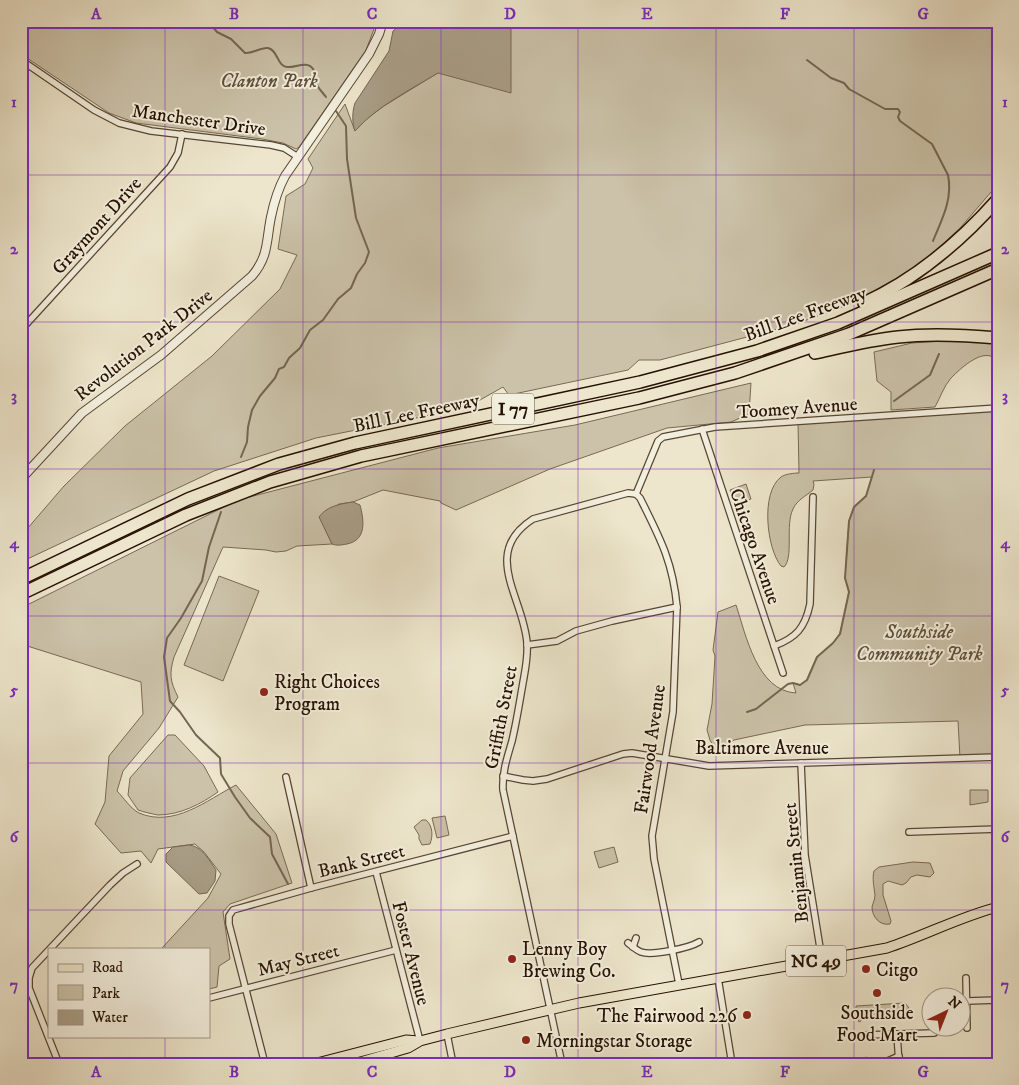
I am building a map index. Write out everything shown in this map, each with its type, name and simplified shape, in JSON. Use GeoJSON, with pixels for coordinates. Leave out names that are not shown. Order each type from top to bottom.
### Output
{"type":"FeatureCollection","features":[{"type":"Feature","properties":{"kind":"highway"},"geometry":{"type":"LineString","coordinates":[[757,351],[853,309],[902,283],[948,249],[998,199]]}},
{"type":"Feature","properties":{"kind":"highway","name":"Bill Lee Freeway"},"geometry":{"type":"LineString","coordinates":[[21,579],[188,499],[279,464],[354,443],[640,382],[757,351],[838,323],[998,253]]}},
{"type":"Feature","properties":{"kind":"highway","name":"Bill Lee Freeway"},"geometry":{"type":"LineString","coordinates":[[21,594],[186,515],[252,488],[361,456],[661,393],[735,373],[849,334],[998,269]]}},
{"type":"Feature","properties":{"kind":"highway"},"geometry":{"type":"LineString","coordinates":[[764,363],[861,342],[899,337],[955,336],[998,338]]}},
{"type":"Feature","properties":{"kind":"main road","name":"NC 49"},"geometry":{"type":"LineString","coordinates":[[353,1064],[408,1048],[420,1041],[550,1010],[679,984],[886,948],[908,942],[967,916],[998,907]]}},
{"type":"Feature","properties":{"kind":"main road","name":"NC 49"},"geometry":{"type":"LineString","coordinates":[[313,1064],[406,1040],[420,1041]]}},
{"type":"Feature","properties":{"kind":"street","name":"Revolution Park Drive"},"geometry":{"type":"LineString","coordinates":[[21,479],[82,413],[170,348],[258,270],[266,251],[270,220],[277,194],[286,176],[369,54],[377,40],[383,21]]}},
{"type":"Feature","properties":{"kind":"street","name":"Manchester Drive"},"geometry":{"type":"LineString","coordinates":[[21,60],[106,118],[126,126],[271,145],[284,148],[298,158]]}},
{"type":"Feature","properties":{"kind":"street","name":"Graymont Drive"},"geometry":{"type":"LineString","coordinates":[[21,330],[170,167],[178,153],[182,134]]}},
{"type":"Feature","properties":{"kind":"street"},"geometry":{"type":"LineString","coordinates":[[170,348],[176,355]]}},
{"type":"Feature","properties":{"kind":"street","name":"Toomey Avenue"},"geometry":{"type":"LineString","coordinates":[[636,494],[658,441],[661,438],[702,429],[998,408]]}},
{"type":"Feature","properties":{"kind":"street","name":"Chicago Avenue"},"geometry":{"type":"LineString","coordinates":[[702,429],[783,673]]}},
{"type":"Feature","properties":{"kind":"street","name":"Griffith Street"},"geometry":{"type":"LineString","coordinates":[[562,1064],[503,790],[503,776],[518,711],[528,645],[506,565],[508,547],[515,534],[525,524],[542,515],[628,493],[636,494]]}},
{"type":"Feature","properties":{"kind":"street","name":"Fairwood Avenue"},"geometry":{"type":"LineString","coordinates":[[636,494],[640,498],[667,556],[674,582],[676,607],[673,712],[652,836],[653,852],[679,984]]}},
{"type":"Feature","properties":{"kind":"street"},"geometry":{"type":"LineString","coordinates":[[774,646],[793,638],[808,614],[810,604],[813,497]]}},
{"type":"Feature","properties":{"kind":"street"},"geometry":{"type":"LineString","coordinates":[[528,645],[557,641],[576,631],[676,607]]}},
{"type":"Feature","properties":{"kind":"street","name":"Baltimore Avenue"},"geometry":{"type":"LineString","coordinates":[[503,776],[532,781],[547,779],[623,754],[637,753],[709,766],[998,757]]}},
{"type":"Feature","properties":{"kind":"street","name":"Benjamin Street"},"geometry":{"type":"LineString","coordinates":[[801,763],[805,855],[822,960]]}},
{"type":"Feature","properties":{"kind":"street"},"geometry":{"type":"LineString","coordinates":[[286,777],[311,888]]}},
{"type":"Feature","properties":{"kind":"street"},"geometry":{"type":"LineString","coordinates":[[909,832],[998,829]]}},
{"type":"Feature","properties":{"kind":"street","name":"Bank Street"},"geometry":{"type":"LineString","coordinates":[[246,988],[229,925],[229,916],[237,907],[513,836]]}},
{"type":"Feature","properties":{"kind":"street"},"geometry":{"type":"LineString","coordinates":[[51,948],[110,885],[137,864]]}},
{"type":"Feature","properties":{"kind":"street","name":"Foster Avenue"},"geometry":{"type":"LineString","coordinates":[[376,872],[420,1041]]}},
{"type":"Feature","properties":{"kind":"street"},"geometry":{"type":"LineString","coordinates":[[636,938],[630,945],[639,952],[646,954],[683,949],[699,942]]}},
{"type":"Feature","properties":{"kind":"street","name":"May Street"},"geometry":{"type":"LineString","coordinates":[[210,998],[396,950]]}},
{"type":"Feature","properties":{"kind":"street"},"geometry":{"type":"LineString","coordinates":[[48,951],[32,968],[29,977],[29,988],[48,1036]]}},
{"type":"Feature","properties":{"kind":"street"},"geometry":{"type":"LineString","coordinates":[[718,978],[732,1064]]}},
{"type":"Feature","properties":{"kind":"street"},"geometry":{"type":"LineString","coordinates":[[966,978],[966,988]]}},
{"type":"Feature","properties":{"kind":"street"},"geometry":{"type":"LineString","coordinates":[[246,988],[264,1064]]}},
{"type":"Feature","properties":{"kind":"street"},"geometry":{"type":"LineString","coordinates":[[972,1001],[998,1000]]}},
{"type":"Feature","properties":{"kind":"street"},"geometry":{"type":"LineString","coordinates":[[864,1035],[922,1033]]}},
{"type":"Feature","properties":{"kind":"street"},"geometry":{"type":"LineString","coordinates":[[446,1034],[453,1064]]}},
{"type":"Feature","properties":{"kind":"street"},"geometry":{"type":"LineString","coordinates":[[897,1034],[899,1064]]}},
{"type":"Feature","properties":{"kind":"street"},"geometry":{"type":"LineString","coordinates":[[49,1038],[59,1064]]}},
{"type":"Feature","properties":{"kind":"street"},"geometry":{"type":"LineString","coordinates":[[881,1064],[899,1056]]}},
{"type":"Feature","properties":{"kind":"green space","name":"Clanton Park"},"geometry":{"type":"Polygon","coordinates":[[[21,21],[377,21],[366,50],[296,149],[283,143],[262,139],[136,123],[109,113],[21,54],[21,21]]]}},
{"type":"Feature","properties":{"kind":"green space"},"geometry":{"type":"Polygon","coordinates":[[[507,21],[998,21],[998,184],[961,227],[919,266],[850,304],[796,324],[660,360],[639,360],[628,370],[509,395],[503,387],[480,400],[426,416],[316,438],[214,471],[21,562],[21,536],[64,486],[125,426],[212,356],[280,289],[297,255],[278,249],[286,196],[305,184],[313,168],[308,159],[345,104],[355,131],[364,121],[384,106],[511,28],[507,21]]]}},
{"type":"Feature","properties":{"kind":"green space"},"geometry":{"type":"Polygon","coordinates":[[[955,340],[993,342],[998,346],[998,362],[993,357],[987,356],[974,359],[967,364],[949,381],[935,407],[891,410],[891,392],[877,381],[874,352],[912,343],[955,340]]]}},
{"type":"Feature","properties":{"kind":"green space"},"geometry":{"type":"Polygon","coordinates":[[[751,383],[749,414],[731,422],[667,428],[550,469],[456,510],[440,501],[383,490],[353,502],[339,504],[320,517],[332,544],[297,546],[286,551],[276,552],[223,547],[174,657],[171,677],[178,697],[159,728],[123,771],[117,791],[139,813],[152,817],[165,817],[190,810],[236,785],[276,834],[292,883],[230,904],[223,912],[230,959],[219,966],[217,987],[210,989],[210,948],[162,948],[208,898],[221,874],[204,852],[195,844],[158,849],[151,863],[141,851],[121,853],[95,824],[105,802],[109,756],[143,714],[141,682],[21,644],[21,608],[238,500],[438,448],[575,425],[751,383]]]}},
{"type":"Feature","properties":{"kind":"green space","name":"Southside Community Park"},"geometry":{"type":"Polygon","coordinates":[[[998,408],[998,757],[960,758],[958,721],[805,725],[734,740],[724,749],[715,749],[707,730],[712,704],[715,656],[713,650],[718,612],[736,605],[749,646],[763,672],[772,683],[783,690],[796,693],[793,683],[800,685],[807,680],[817,657],[833,643],[840,633],[849,592],[845,578],[849,521],[854,507],[866,496],[872,477],[813,481],[813,490],[799,501],[793,509],[790,523],[789,556],[784,567],[781,566],[776,558],[769,535],[768,508],[774,485],[781,477],[787,474],[799,473],[798,422],[998,408]]]}},
{"type":"Feature","properties":{"kind":"green space"},"geometry":{"type":"Polygon","coordinates":[[[746,484],[751,499],[735,504],[730,490],[746,484]]]}},
{"type":"Feature","properties":{"kind":"green space"},"geometry":{"type":"Polygon","coordinates":[[[219,576],[259,591],[223,681],[184,665],[219,576]]]}},
{"type":"Feature","properties":{"kind":"green space"},"geometry":{"type":"Polygon","coordinates":[[[168,735],[175,735],[204,766],[218,792],[197,805],[166,815],[138,810],[128,795],[130,778],[168,735]]]}},
{"type":"Feature","properties":{"kind":"green space"},"geometry":{"type":"Polygon","coordinates":[[[970,790],[988,790],[988,802],[970,805],[970,790]]]}},
{"type":"Feature","properties":{"kind":"green space"},"geometry":{"type":"Polygon","coordinates":[[[445,816],[449,835],[437,838],[432,818],[445,816]]]}},
{"type":"Feature","properties":{"kind":"green space"},"geometry":{"type":"Polygon","coordinates":[[[422,820],[426,820],[431,828],[430,844],[422,845],[414,827],[422,820]]]}},
{"type":"Feature","properties":{"kind":"green space"},"geometry":{"type":"Polygon","coordinates":[[[614,847],[618,862],[599,868],[594,852],[614,847]]]}},
{"type":"Feature","properties":{"kind":"green space"},"geometry":{"type":"Polygon","coordinates":[[[913,862],[930,863],[934,873],[930,877],[917,875],[911,877],[902,885],[888,881],[883,884],[883,895],[891,921],[890,924],[883,924],[875,917],[872,911],[875,895],[874,871],[879,867],[913,862]]]}},
{"type":"Feature","properties":{"kind":"green space"},"geometry":{"type":"Polygon","coordinates":[[[905,1003],[909,1008],[905,1011],[861,1017],[859,1022],[856,1015],[856,1006],[905,1003]]]}},
{"type":"Feature","properties":{"kind":"water"},"geometry":{"type":"Polygon","coordinates":[[[507,21],[511,28],[511,93],[438,73],[384,106],[355,131],[353,110],[355,103],[389,51],[393,31],[400,25],[507,21]]]}},
{"type":"Feature","properties":{"kind":"water"},"geometry":{"type":"Polygon","coordinates":[[[353,502],[360,505],[363,523],[361,534],[353,542],[341,545],[332,544],[319,517],[330,508],[353,502]]]}},
{"type":"Feature","properties":{"kind":"water"},"geometry":{"type":"Polygon","coordinates":[[[189,845],[198,848],[216,870],[215,881],[207,893],[199,894],[166,862],[166,854],[173,847],[189,845]]]}},
{"type":"Feature","properties":{"kind":"waterway"},"geometry":{"type":"LineString","coordinates":[[21,31],[41,24],[55,24],[65,21]]}},
{"type":"Feature","properties":{"kind":"waterway"},"geometry":{"type":"LineString","coordinates":[[208,21],[217,32],[231,39],[245,53],[268,48],[274,52],[284,66],[310,66],[314,71],[317,85],[326,97]]}},
{"type":"Feature","properties":{"kind":"waterway"},"geometry":{"type":"LineString","coordinates":[[807,60],[831,78],[844,83],[849,89],[885,109],[898,109],[900,121],[932,144],[948,175],[949,184],[946,209],[933,241]]}},
{"type":"Feature","properties":{"kind":"waterway"},"geometry":{"type":"LineString","coordinates":[[241,457],[247,442],[252,410],[260,396],[275,378],[279,369],[284,367],[289,358],[300,348],[310,330],[323,320],[338,299],[351,288],[369,252],[356,218],[347,159],[346,126],[336,111]]}},
{"type":"Feature","properties":{"kind":"waterway"},"geometry":{"type":"LineString","coordinates":[[894,401],[930,375],[939,354]]}},
{"type":"Feature","properties":{"kind":"waterway"},"geometry":{"type":"LineString","coordinates":[[747,712],[756,709],[788,684],[800,685],[807,680],[817,657],[840,634],[849,592],[845,578],[849,521],[854,507],[866,496],[874,470]]}},
{"type":"Feature","properties":{"kind":"waterway"},"geometry":{"type":"LineString","coordinates":[[221,512],[209,547],[202,581],[167,638],[164,657],[170,701],[196,735],[220,758],[221,774],[250,818],[270,837],[272,854],[288,884]]}},
{"type":"Feature","properties":{"kind":"place","name":"Right Choices Program"},"geometry":{"type":"Point","coordinates":[264,692]}},
{"type":"Feature","properties":{"kind":"place","name":"Lenny Boy Brewing Co."},"geometry":{"type":"Point","coordinates":[512,959]}},
{"type":"Feature","properties":{"kind":"place","name":"Citgo"},"geometry":{"type":"Point","coordinates":[866,969]}},
{"type":"Feature","properties":{"kind":"place","name":"Southside Food Mart"},"geometry":{"type":"Point","coordinates":[877,993]}},
{"type":"Feature","properties":{"kind":"place","name":"The Fairwood 226"},"geometry":{"type":"Point","coordinates":[747,1015]}},
{"type":"Feature","properties":{"kind":"place","name":"Morningstar Storage"},"geometry":{"type":"Point","coordinates":[526,1040]}}]}
